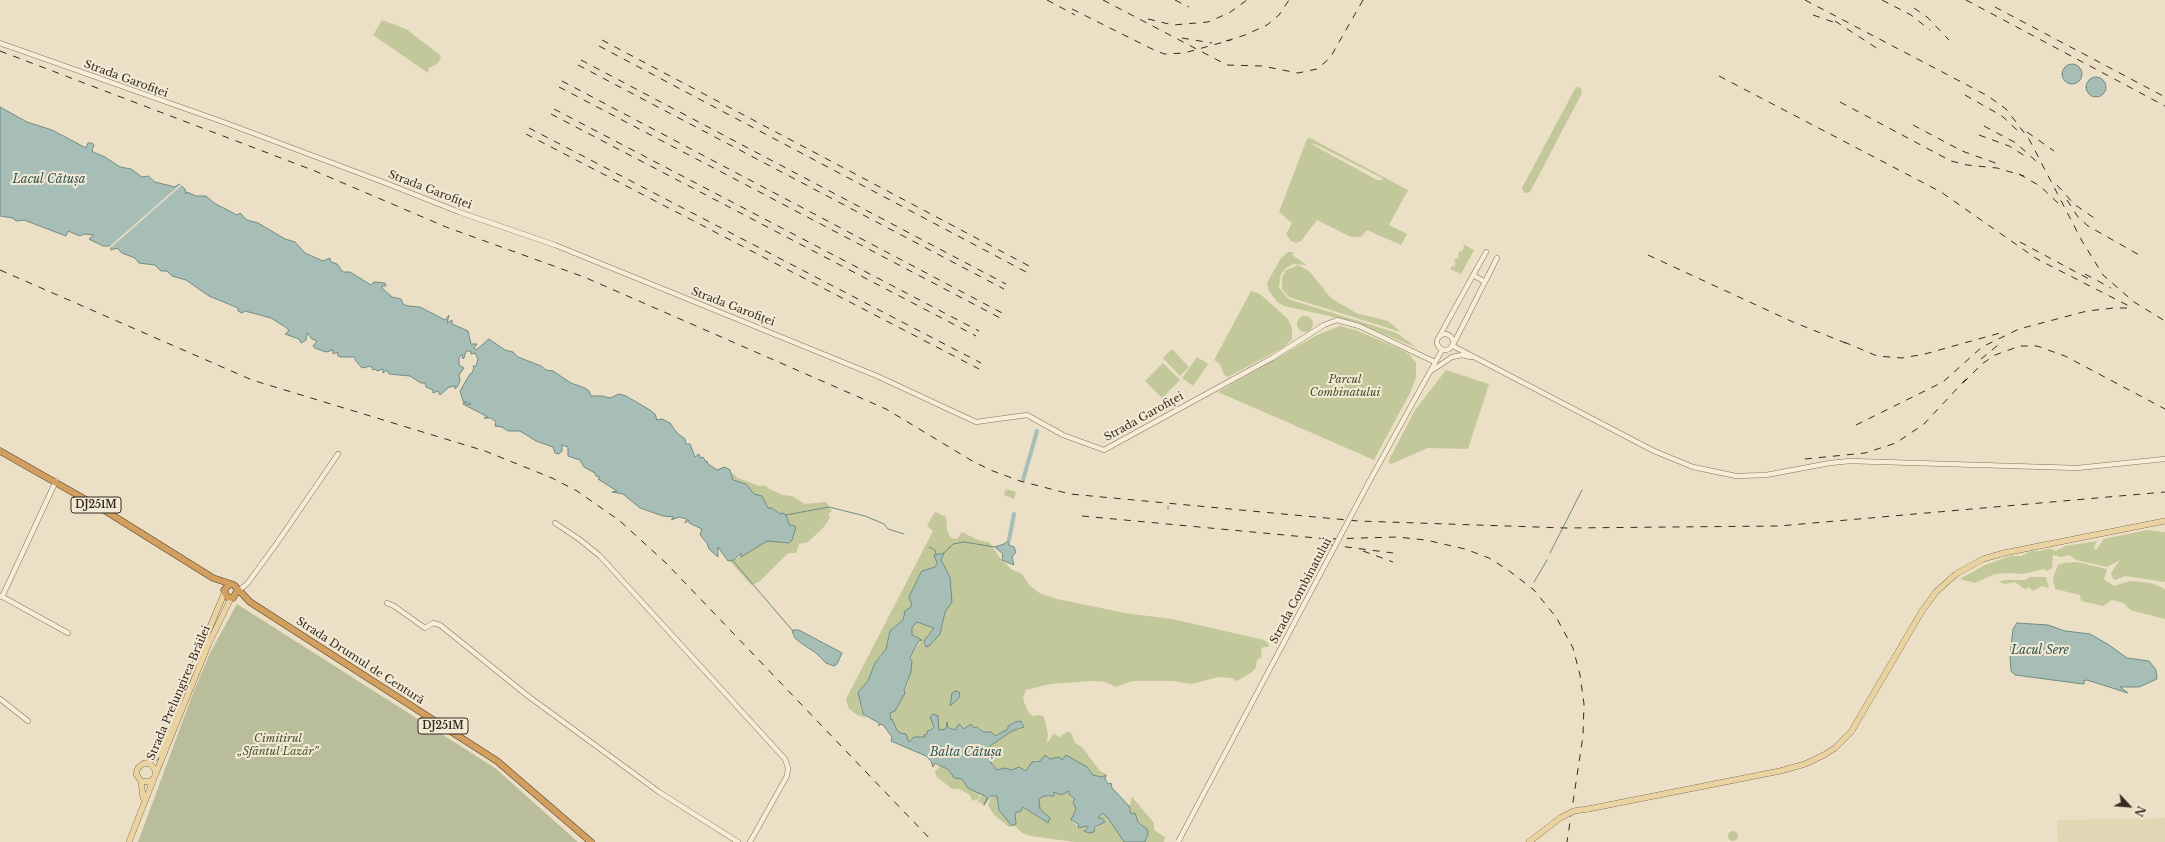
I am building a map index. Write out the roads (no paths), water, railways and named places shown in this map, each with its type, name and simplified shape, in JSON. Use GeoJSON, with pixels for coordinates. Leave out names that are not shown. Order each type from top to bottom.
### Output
{"type":"FeatureCollection","features":[{"type":"Feature","properties":{"kind":"highway","name":"DJ251M"},"geometry":{"type":"LineString","coordinates":[[0,451],[56,482],[213,578]]}},
{"type":"Feature","properties":{"kind":"highway"},"geometry":{"type":"LineString","coordinates":[[213,578],[236,587],[237,591],[250,602]]}},
{"type":"Feature","properties":{"kind":"highway"},"geometry":{"type":"LineString","coordinates":[[213,578],[224,593],[232,598],[250,602]]}},
{"type":"Feature","properties":{"kind":"highway"},"geometry":{"type":"LineString","coordinates":[[224,593],[229,585]]}},
{"type":"Feature","properties":{"kind":"highway"},"geometry":{"type":"LineString","coordinates":[[232,598],[237,591]]}},
{"type":"Feature","properties":{"kind":"highway","name":"Strada Drumul de Centură"},"geometry":{"type":"LineString","coordinates":[[250,602],[497,761],[591,842]]}},
{"type":"Feature","properties":{"kind":"main road"},"geometry":{"type":"LineString","coordinates":[[1529,842],[1560,818],[1574,811],[1780,771],[1815,760],[1835,748],[1851,732],[1922,611],[1936,592],[1956,574],[1983,560],[2004,553],[2165,521]]}},
{"type":"Feature","properties":{"kind":"main road","name":"Strada Prelungirea Brăilei"},"geometry":{"type":"LineString","coordinates":[[147,763],[156,758],[160,752],[185,686],[224,593]]}},
{"type":"Feature","properties":{"kind":"main road","name":"Strada Prelungirea Brăilei"},"geometry":{"type":"LineString","coordinates":[[129,842],[142,806],[206,649],[232,598]]}},
{"type":"Feature","properties":{"kind":"main road"},"geometry":{"type":"LineString","coordinates":[[147,763],[154,768],[155,776],[149,782],[141,781],[137,777],[136,771],[140,765],[147,763]]}},
{"type":"Feature","properties":{"kind":"main road","name":"Strada Prelungirea Brăilei"},"geometry":{"type":"LineString","coordinates":[[141,781],[144,791],[142,806]]}},
{"type":"Feature","properties":{"kind":"street","name":"Strada Garofiței"},"geometry":{"type":"LineString","coordinates":[[0,42],[226,123],[459,212],[555,245],[863,370],[976,422],[1027,415],[1064,435],[1104,450],[1272,358],[1324,325],[1337,320],[1359,326],[1435,362]]}},
{"type":"Feature","properties":{"kind":"street"},"geometry":{"type":"LineString","coordinates":[[1486,252],[1440,335],[1437,344],[1442,350],[1447,350],[1453,344],[1497,258]]}},
{"type":"Feature","properties":{"kind":"street"},"geometry":{"type":"LineString","coordinates":[[1473,275],[1485,282]]}},
{"type":"Feature","properties":{"kind":"street"},"geometry":{"type":"LineString","coordinates":[[1440,335],[1449,334],[1453,344],[1481,360],[1665,456],[1698,468],[1736,476],[1766,475],[1818,465],[1850,461],[2076,468],[2165,459]]}},
{"type":"Feature","properties":{"kind":"street","name":"Strada Combinatului"},"geometry":{"type":"LineString","coordinates":[[1178,842],[1369,482],[1442,350]]}},
{"type":"Feature","properties":{"kind":"street"},"geometry":{"type":"LineString","coordinates":[[1430,372],[1448,359],[1457,355],[1481,360]]}},
{"type":"Feature","properties":{"kind":"street"},"geometry":{"type":"LineString","coordinates":[[237,591],[247,584],[338,454]]}},
{"type":"Feature","properties":{"kind":"street"},"geometry":{"type":"LineString","coordinates":[[56,482],[1,597],[68,633]]}},
{"type":"Feature","properties":{"kind":"street"},"geometry":{"type":"LineString","coordinates":[[555,523],[579,539],[600,556],[784,760],[788,768],[787,776],[750,842]]}},
{"type":"Feature","properties":{"kind":"street"},"geometry":{"type":"LineString","coordinates":[[387,603],[394,606],[426,628],[433,623],[440,625],[528,696],[659,792],[738,842]]}},
{"type":"Feature","properties":{"kind":"street"},"geometry":{"type":"LineString","coordinates":[[0,699],[28,721]]}},
{"type":"Feature","properties":{"kind":"water"},"geometry":{"type":"Polygon","coordinates":[[[2072,64],[2079,67],[2082,74],[2079,81],[2072,84],[2065,81],[2062,74],[2065,67],[2072,64]]]}},
{"type":"Feature","properties":{"kind":"water"},"geometry":{"type":"Polygon","coordinates":[[[2096,77],[2103,80],[2106,87],[2103,94],[2096,97],[2089,94],[2086,87],[2089,80],[2096,77]]]}},
{"type":"Feature","properties":{"kind":"water","name":"Lacul Cătușa"},"geometry":{"type":"Polygon","coordinates":[[[0,107],[27,122],[52,130],[86,148],[88,143],[92,143],[94,145],[92,150],[93,152],[105,157],[120,167],[131,169],[142,177],[148,176],[155,182],[175,187],[179,184],[185,189],[186,194],[187,192],[196,196],[206,196],[214,203],[237,215],[240,213],[247,220],[258,223],[285,239],[295,242],[305,253],[323,261],[330,258],[331,262],[337,264],[343,272],[350,272],[371,285],[374,282],[385,283],[386,286],[382,286],[382,288],[392,297],[401,299],[403,304],[420,307],[445,320],[449,315],[447,323],[452,320],[452,324],[468,331],[471,344],[477,344],[474,348],[476,350],[489,339],[505,350],[513,352],[518,357],[541,366],[546,370],[553,371],[571,383],[585,388],[589,391],[591,396],[610,398],[619,394],[626,396],[650,410],[655,414],[657,420],[662,419],[670,423],[677,433],[685,439],[686,444],[690,444],[695,457],[699,454],[700,458],[703,457],[708,464],[717,470],[725,467],[730,470],[733,480],[746,484],[754,494],[762,496],[768,508],[772,508],[780,514],[783,513],[786,515],[790,526],[792,525],[796,527],[792,540],[789,543],[767,541],[741,557],[741,553],[734,560],[728,561],[718,547],[718,557],[709,549],[707,543],[700,535],[702,529],[689,523],[689,520],[685,523],[687,519],[679,517],[671,520],[674,517],[663,516],[640,508],[623,494],[612,492],[617,491],[598,479],[600,477],[596,476],[595,473],[584,467],[580,460],[568,456],[568,447],[562,445],[562,451],[559,454],[555,453],[553,447],[536,441],[520,431],[508,431],[502,427],[495,426],[496,422],[491,418],[484,418],[488,417],[463,404],[464,402],[468,405],[471,404],[463,401],[460,391],[472,373],[474,368],[473,366],[476,366],[478,359],[475,353],[471,354],[471,351],[466,351],[463,359],[462,354],[459,358],[459,365],[464,368],[459,375],[460,381],[457,387],[455,389],[455,386],[449,387],[440,395],[438,391],[433,393],[433,390],[426,387],[425,383],[421,383],[410,376],[389,374],[387,370],[383,373],[383,369],[377,371],[376,369],[373,370],[371,366],[362,368],[355,360],[355,357],[341,357],[338,356],[337,352],[333,354],[333,350],[326,352],[315,348],[313,346],[317,341],[312,339],[307,333],[306,340],[301,343],[299,339],[285,334],[289,331],[287,328],[271,318],[245,311],[242,313],[238,311],[238,308],[209,296],[186,280],[172,276],[167,271],[161,271],[155,265],[139,263],[135,258],[122,253],[117,248],[111,250],[111,246],[103,246],[89,239],[94,235],[84,234],[80,236],[68,231],[66,236],[24,220],[16,221],[13,218],[0,216],[0,107]]]}},
{"type":"Feature","properties":{"kind":"water"},"geometry":{"type":"Polygon","coordinates":[[[1009,540],[1009,545],[1014,547],[1016,552],[1012,557],[1014,565],[1002,560],[1003,554],[995,547],[1004,544],[1009,540]]]}},
{"type":"Feature","properties":{"kind":"water","name":"Balta Cătușa"},"geometry":{"type":"Polygon","coordinates":[[[944,553],[941,560],[950,577],[952,602],[945,612],[940,634],[929,646],[926,647],[924,641],[934,628],[917,622],[912,627],[912,635],[922,640],[919,641],[910,659],[912,660],[911,672],[904,690],[905,693],[895,711],[890,713],[891,720],[892,719],[897,730],[900,733],[906,734],[909,742],[914,737],[925,737],[924,735],[927,734],[928,730],[930,731],[934,727],[930,717],[933,714],[938,716],[939,730],[946,729],[947,722],[948,727],[955,730],[959,724],[964,729],[971,724],[974,728],[977,727],[983,732],[991,732],[995,736],[1008,729],[1008,726],[1015,722],[1021,721],[1024,727],[1012,731],[990,746],[991,763],[997,770],[1005,768],[1012,770],[1019,767],[1026,771],[1032,762],[1040,761],[1045,755],[1050,759],[1059,757],[1062,760],[1066,755],[1087,767],[1093,775],[1102,777],[1106,775],[1105,779],[1108,784],[1111,783],[1112,788],[1129,806],[1131,814],[1135,813],[1138,822],[1147,829],[1148,834],[1145,842],[1124,842],[1108,818],[1102,813],[1098,818],[1102,818],[1105,822],[1095,827],[1094,832],[1089,833],[1084,831],[1088,828],[1087,826],[1079,828],[1078,824],[1071,820],[1076,809],[1073,802],[1075,799],[1069,794],[1069,791],[1061,795],[1054,792],[1054,796],[1044,796],[1039,799],[1040,809],[1050,818],[1048,823],[1023,807],[1021,811],[1015,813],[1016,824],[1012,826],[999,810],[997,796],[990,796],[984,805],[987,798],[985,796],[968,788],[962,779],[954,778],[949,770],[935,763],[933,767],[931,761],[926,756],[891,741],[892,737],[884,726],[881,724],[879,726],[879,723],[863,714],[858,692],[868,681],[875,663],[886,649],[890,631],[903,620],[905,611],[912,606],[909,597],[920,574],[922,571],[935,567],[937,563],[934,555],[944,553]]]}},
{"type":"Feature","properties":{"kind":"water","name":"Lacul Sere"},"geometry":{"type":"Polygon","coordinates":[[[2017,623],[2048,625],[2065,631],[2090,634],[2127,658],[2149,661],[2156,670],[2157,679],[2139,687],[2120,687],[2128,693],[2087,680],[2083,681],[2085,683],[2083,684],[2015,675],[2011,671],[2010,657],[2013,629],[2017,623]]]}},
{"type":"Feature","properties":{"kind":"water"},"geometry":{"type":"Polygon","coordinates":[[[799,630],[842,653],[837,664],[834,666],[826,663],[816,653],[795,638],[792,631],[799,630]]]}},
{"type":"Feature","properties":{"kind":"water"},"geometry":{"type":"Polygon","coordinates":[[[956,691],[959,692],[960,697],[950,706],[952,693],[956,691]]]}},
{"type":"Feature","properties":{"kind":"waterway"},"geometry":{"type":"LineString","coordinates":[[1023,480],[1037,431]]}},
{"type":"Feature","properties":{"kind":"waterway"},"geometry":{"type":"LineString","coordinates":[[1550,553],[1582,490]]}},
{"type":"Feature","properties":{"kind":"waterway"},"geometry":{"type":"LineString","coordinates":[[786,515],[829,507],[865,516],[884,524],[888,529],[904,534]]}},
{"type":"Feature","properties":{"kind":"waterway"},"geometry":{"type":"LineString","coordinates":[[1009,540],[1014,514]]}},
{"type":"Feature","properties":{"kind":"waterway"},"geometry":{"type":"LineString","coordinates":[[944,553],[953,544],[964,542],[995,547]]}},
{"type":"Feature","properties":{"kind":"waterway"},"geometry":{"type":"LineString","coordinates":[[929,547],[935,550],[936,554]]}},
{"type":"Feature","properties":{"kind":"waterway"},"geometry":{"type":"LineString","coordinates":[[1534,582],[1547,560]]}},
{"type":"Feature","properties":{"kind":"waterway"},"geometry":{"type":"LineString","coordinates":[[733,561],[792,630]]}},
{"type":"Feature","properties":{"kind":"railway"},"geometry":{"type":"LineString","coordinates":[[1047,0],[1075,15]]}},
{"type":"Feature","properties":{"kind":"railway"},"geometry":{"type":"LineString","coordinates":[[1103,0],[1227,65],[1262,66],[1298,73],[1317,69],[1330,58],[1363,0]]}},
{"type":"Feature","properties":{"kind":"railway"},"geometry":{"type":"LineString","coordinates":[[1175,0],[1189,7]]}},
{"type":"Feature","properties":{"kind":"railway"},"geometry":{"type":"LineString","coordinates":[[1148,19],[1173,25],[1208,22],[1229,13],[1247,0]]}},
{"type":"Feature","properties":{"kind":"railway"},"geometry":{"type":"LineString","coordinates":[[1226,41],[1245,35],[1267,25],[1279,15],[1289,0]]}},
{"type":"Feature","properties":{"kind":"railway"},"geometry":{"type":"LineString","coordinates":[[1805,0],[1988,96],[2006,109],[2029,139],[2082,241],[2103,275],[2134,302],[2165,321]]}},
{"type":"Feature","properties":{"kind":"railway"},"geometry":{"type":"LineString","coordinates":[[1882,0],[1911,15],[1930,30]]}},
{"type":"Feature","properties":{"kind":"railway"},"geometry":{"type":"LineString","coordinates":[[1966,0],[2165,106]]}},
{"type":"Feature","properties":{"kind":"railway"},"geometry":{"type":"LineString","coordinates":[[1995,7],[2165,97]]}},
{"type":"Feature","properties":{"kind":"railway"},"geometry":{"type":"LineString","coordinates":[[1914,8],[1927,17],[1949,40]]}},
{"type":"Feature","properties":{"kind":"railway"},"geometry":{"type":"LineString","coordinates":[[1072,9],[1164,54],[1184,53],[1231,40]]}},
{"type":"Feature","properties":{"kind":"railway"},"geometry":{"type":"LineString","coordinates":[[1813,15],[1839,24]]}},
{"type":"Feature","properties":{"kind":"railway"},"geometry":{"type":"LineString","coordinates":[[1835,21],[1878,49]]}},
{"type":"Feature","properties":{"kind":"railway"},"geometry":{"type":"LineString","coordinates":[[1182,38],[1212,43]]}},
{"type":"Feature","properties":{"kind":"railway"},"geometry":{"type":"LineString","coordinates":[[602,40],[1031,267]]}},
{"type":"Feature","properties":{"kind":"railway"},"geometry":{"type":"LineString","coordinates":[[599,46],[1028,273]]}},
{"type":"Feature","properties":{"kind":"railway"},"geometry":{"type":"LineString","coordinates":[[0,51],[315,171],[446,227],[584,277],[886,409],[974,462],[993,471],[1020,481],[1070,494],[1358,521],[1566,528],[1779,526],[2165,492]]}},
{"type":"Feature","properties":{"kind":"railway"},"geometry":{"type":"LineString","coordinates":[[581,60],[1006,284]]}},
{"type":"Feature","properties":{"kind":"railway"},"geometry":{"type":"LineString","coordinates":[[578,65],[1004,289]]}},
{"type":"Feature","properties":{"kind":"railway"},"geometry":{"type":"LineString","coordinates":[[1719,76],[1941,192],[2037,259],[2129,306]]}},
{"type":"Feature","properties":{"kind":"railway"},"geometry":{"type":"LineString","coordinates":[[562,81],[1006,315]]}},
{"type":"Feature","properties":{"kind":"railway"},"geometry":{"type":"LineString","coordinates":[[559,87],[1004,320]]}},
{"type":"Feature","properties":{"kind":"railway"},"geometry":{"type":"LineString","coordinates":[[1965,95],[2002,116],[2018,131]]}},
{"type":"Feature","properties":{"kind":"railway"},"geometry":{"type":"LineString","coordinates":[[1840,102],[1951,161],[1967,165],[1997,168],[2024,176]]}},
{"type":"Feature","properties":{"kind":"railway"},"geometry":{"type":"LineString","coordinates":[[554,109],[979,331]]}},
{"type":"Feature","properties":{"kind":"railway"},"geometry":{"type":"LineString","coordinates":[[551,114],[976,336]]}},
{"type":"Feature","properties":{"kind":"railway"},"geometry":{"type":"LineString","coordinates":[[1913,125],[1962,151],[2001,165]]}},
{"type":"Feature","properties":{"kind":"railway"},"geometry":{"type":"LineString","coordinates":[[1984,126],[2016,143],[2037,162]]}},
{"type":"Feature","properties":{"kind":"railway"},"geometry":{"type":"LineString","coordinates":[[529,128],[981,363]]}},
{"type":"Feature","properties":{"kind":"railway"},"geometry":{"type":"LineString","coordinates":[[2027,132],[2054,151]]}},
{"type":"Feature","properties":{"kind":"railway"},"geometry":{"type":"LineString","coordinates":[[526,134],[979,369]]}},
{"type":"Feature","properties":{"kind":"railway"},"geometry":{"type":"LineString","coordinates":[[1979,135],[2009,146],[2025,156]]}},
{"type":"Feature","properties":{"kind":"railway"},"geometry":{"type":"LineString","coordinates":[[2019,174],[2040,186],[2060,205]]}},
{"type":"Feature","properties":{"kind":"railway"},"geometry":{"type":"LineString","coordinates":[[2057,185],[2074,204],[2097,220]]}},
{"type":"Feature","properties":{"kind":"railway"},"geometry":{"type":"LineString","coordinates":[[2067,200],[2078,217],[2088,226],[2141,256]]}},
{"type":"Feature","properties":{"kind":"railway"},"geometry":{"type":"LineString","coordinates":[[2020,242],[2089,279]]}},
{"type":"Feature","properties":{"kind":"railway"},"geometry":{"type":"LineString","coordinates":[[1648,255],[1793,322],[1848,344]]}},
{"type":"Feature","properties":{"kind":"railway"},"geometry":{"type":"LineString","coordinates":[[0,270],[252,380],[485,451],[552,478],[577,491],[620,521],[666,563],[933,842]]}},
{"type":"Feature","properties":{"kind":"railway"},"geometry":{"type":"LineString","coordinates":[[2085,274],[2111,288]]}},
{"type":"Feature","properties":{"kind":"railway"},"geometry":{"type":"LineString","coordinates":[[1856,425],[1943,382],[1982,347],[2019,329],[2087,311],[2129,308]]}},
{"type":"Feature","properties":{"kind":"railway"},"geometry":{"type":"LineString","coordinates":[[1844,342],[1877,356],[1902,358],[1925,354],[2000,333]]}},
{"type":"Feature","properties":{"kind":"railway"},"geometry":{"type":"LineString","coordinates":[[1981,359],[2003,341]]}},
{"type":"Feature","properties":{"kind":"railway"},"geometry":{"type":"LineString","coordinates":[[1963,383],[1982,364],[1995,355],[2020,346],[2037,346],[2065,356],[2165,409]]}},
{"type":"Feature","properties":{"kind":"railway"},"geometry":{"type":"LineString","coordinates":[[1805,459],[1865,453],[1896,443],[1924,424],[1966,379]]}},
{"type":"Feature","properties":{"kind":"railway"},"geometry":{"type":"LineString","coordinates":[[1082,516],[1327,539],[1397,537],[1426,540],[1465,549],[1489,558],[1508,570],[1534,590],[1556,617],[1573,648],[1580,675],[1584,704],[1583,736],[1567,842]]}},
{"type":"Feature","properties":{"kind":"railway"},"geometry":{"type":"LineString","coordinates":[[1331,545],[1393,553]]}},
{"type":"Feature","properties":{"kind":"railway"},"geometry":{"type":"LineString","coordinates":[[1363,551],[1393,562]]}},
{"type":"Feature","properties":{"kind":"park label","name":"Parcul Combinatului"},"geometry":{"type":"Point","coordinates":[1345,386]}},
{"type":"Feature","properties":{"kind":"park label","name":"Cimitirul „Sfântul Lazăr”"},"geometry":{"type":"Point","coordinates":[278,745]}}]}
